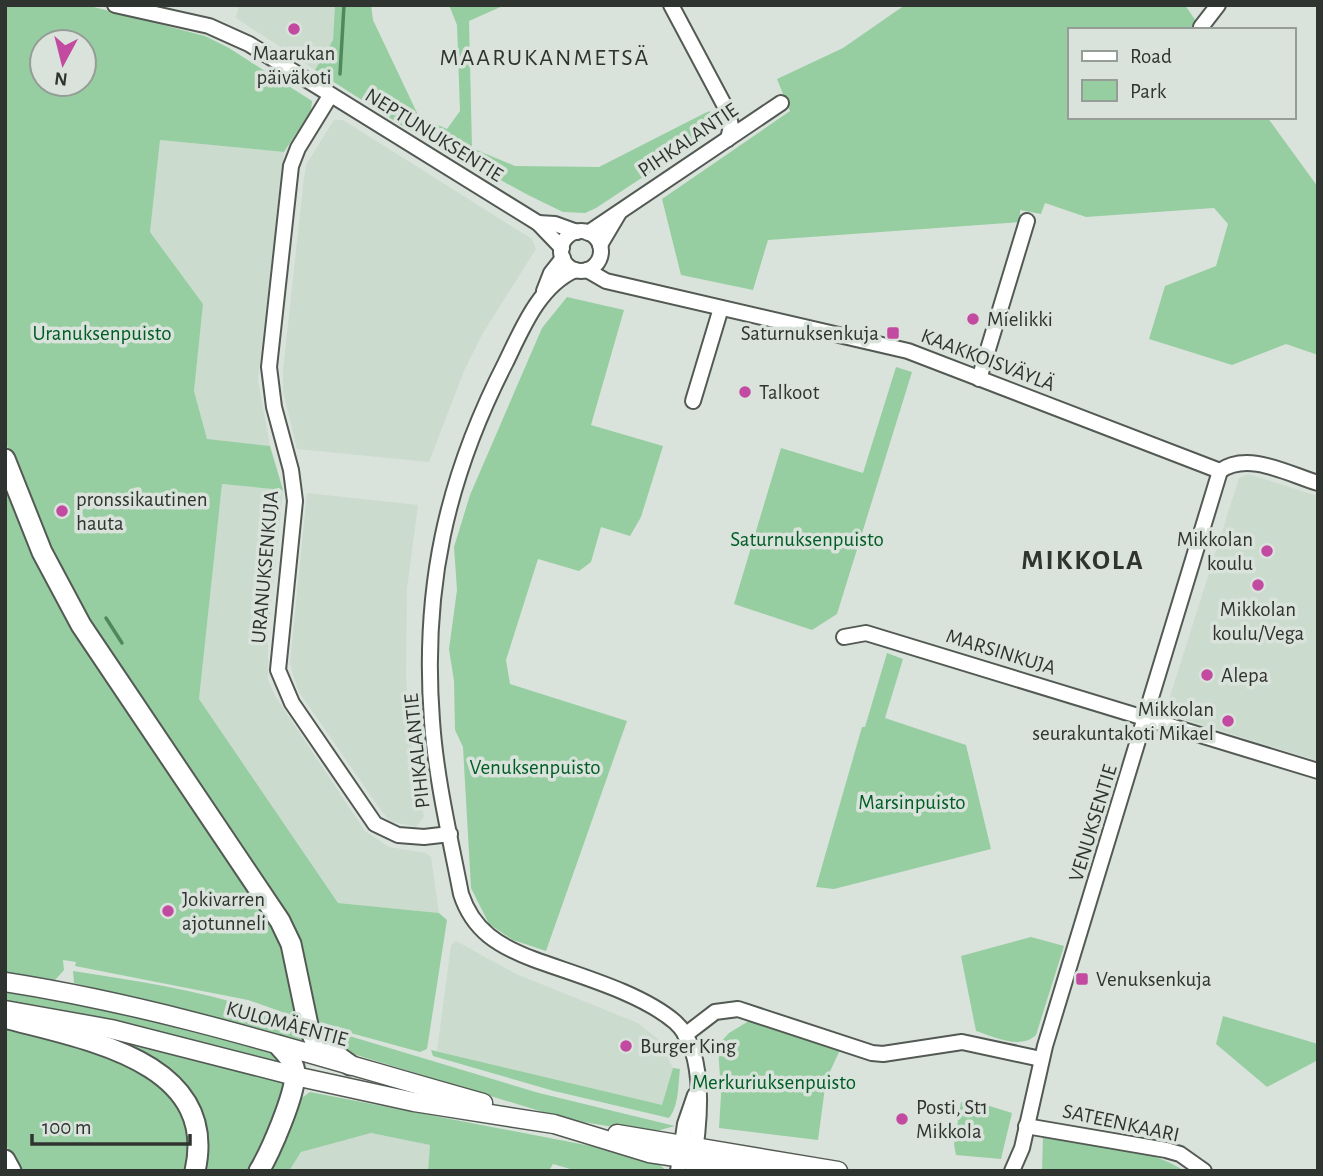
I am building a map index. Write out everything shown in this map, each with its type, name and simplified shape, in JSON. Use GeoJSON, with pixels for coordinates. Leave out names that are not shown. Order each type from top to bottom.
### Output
{"type":"FeatureCollection","features":[{"type":"Feature","properties":{"kind":"highway"},"geometry":{"type":"LineString","coordinates":[[5,459],[42,552],[75,615],[107,667],[280,921],[291,944],[308,1025],[314,1040],[350,1065]]}},
{"type":"Feature","properties":{"kind":"highway"},"geometry":{"type":"LineString","coordinates":[[5,1018],[105,1046],[143,1063],[167,1080],[188,1103],[193,1115],[198,1139],[195,1171]]}},
{"type":"Feature","properties":{"kind":"highway"},"geometry":{"type":"LineString","coordinates":[[259,1171],[273,1142],[295,1076],[290,1058],[279,1046]]}},
{"type":"Feature","properties":{"kind":"highway"},"geometry":{"type":"LineString","coordinates":[[5,1160],[11,1171]]}},
{"type":"Feature","properties":{"kind":"main road","name":"KULOMÄENTIE"},"geometry":{"type":"LineString","coordinates":[[5,982],[100,999],[350,1065],[554,1124]]}},
{"type":"Feature","properties":{"kind":"main road","name":"KULOMÄENTIE"},"geometry":{"type":"LineString","coordinates":[[5,1010],[111,1029],[295,1076],[414,1102],[554,1124],[687,1158],[770,1171]]}},
{"type":"Feature","properties":{"kind":"main road","name":"KULOMÄENTIE"},"geometry":{"type":"LineString","coordinates":[[687,1158],[838,1171]]}},
{"type":"Feature","properties":{"kind":"street","name":"NEPTUNUKSENTIE"},"geometry":{"type":"LineString","coordinates":[[115,5],[209,26],[249,44],[538,223],[562,253]]}},
{"type":"Feature","properties":{"kind":"street"},"geometry":{"type":"LineString","coordinates":[[671,5],[728,112],[731,126],[728,139]]}},
{"type":"Feature","properties":{"kind":"street"},"geometry":{"type":"LineString","coordinates":[[1201,27],[1218,5]]}},
{"type":"Feature","properties":{"kind":"street","name":"URANUKSENKUJA"},"geometry":{"type":"LineString","coordinates":[[330,96],[298,148],[291,166],[269,367],[272,395],[291,470],[295,501],[278,670],[292,703],[375,824],[387,832],[413,837],[450,834]]}},
{"type":"Feature","properties":{"kind":"street","name":"PIHKALANTIE"},"geometry":{"type":"LineString","coordinates":[[582,233],[619,213],[781,103]]}},
{"type":"Feature","properties":{"kind":"street","name":"PIHKALANTIE"},"geometry":{"type":"LineString","coordinates":[[600,251],[619,213]]}},
{"type":"Feature","properties":{"kind":"street"},"geometry":{"type":"LineString","coordinates":[[979,379],[1027,221]]}},
{"type":"Feature","properties":{"kind":"street","name":"NEPTUNUKSENTIE"},"geometry":{"type":"LineString","coordinates":[[538,223],[555,224],[582,233]]}},
{"type":"Feature","properties":{"kind":"street"},"geometry":{"type":"LineString","coordinates":[[582,233],[600,251],[595,265],[581,270],[562,253],[567,238],[582,233]]}},
{"type":"Feature","properties":{"kind":"street","name":"KAAKKOISVÄYLÄ"},"geometry":{"type":"LineString","coordinates":[[600,251],[611,271],[634,286]]}},
{"type":"Feature","properties":{"kind":"street","name":"PIHKALANTIE"},"geometry":{"type":"LineString","coordinates":[[562,253],[543,296],[480,412],[456,477],[442,535],[433,594],[430,653],[432,721],[463,902],[482,932],[512,951],[648,1004],[676,1022],[696,1060],[698,1087],[687,1118],[687,1158]]}},
{"type":"Feature","properties":{"kind":"street","name":"PIHKALANTIE"},"geometry":{"type":"LineString","coordinates":[[543,296],[559,280],[581,270]]}},
{"type":"Feature","properties":{"kind":"street","name":"KAAKKOISVÄYLÄ"},"geometry":{"type":"LineString","coordinates":[[581,270],[606,281],[908,351],[1220,471]]}},
{"type":"Feature","properties":{"kind":"street"},"geometry":{"type":"LineString","coordinates":[[693,401],[721,308]]}},
{"type":"Feature","properties":{"kind":"street"},"geometry":{"type":"LineString","coordinates":[[1220,471],[1238,462],[1252,463],[1318,483]]}},
{"type":"Feature","properties":{"kind":"street","name":"VENUKSENTIE"},"geometry":{"type":"LineString","coordinates":[[1012,1171],[1022,1148],[1041,1059],[1220,471]]}},
{"type":"Feature","properties":{"kind":"street","name":"MARSINKUJA"},"geometry":{"type":"LineString","coordinates":[[844,637],[866,633],[1318,771]]}},
{"type":"Feature","properties":{"kind":"street"},"geometry":{"type":"LineString","coordinates":[[685,1035],[715,1013],[738,1009],[872,1053],[883,1054],[962,1042],[1041,1059]]}},
{"type":"Feature","properties":{"kind":"street","name":"SATEENKAARI"},"geometry":{"type":"LineString","coordinates":[[1026,1126],[1166,1150],[1180,1154],[1204,1171]]}},
{"type":"Feature","properties":{"kind":"street","name":"VENUKSENTIE"},"geometry":{"type":"LineString","coordinates":[[1022,1148],[1025,1171]]}},
{"type":"Feature","properties":{"kind":"shaded area","name":"Maarukan päiväkoti"},"geometry":{"type":"Polygon","coordinates":[[[239,5],[335,5],[333,40],[315,70],[236,18],[239,5]]]}},
{"type":"Feature","properties":{"kind":"shaded area"},"geometry":{"type":"Polygon","coordinates":[[[334,120],[343,120],[532,239],[536,249],[483,333],[464,371],[429,462],[297,449],[283,391],[283,370],[304,177],[307,163],[334,120]]]}},
{"type":"Feature","properties":{"kind":"shaded area"},"geometry":{"type":"Polygon","coordinates":[[[160,140],[284,152],[258,380],[270,446],[207,440],[194,391],[203,304],[150,232],[160,140]]]}},
{"type":"Feature","properties":{"kind":"shaded area"},"geometry":{"type":"Polygon","coordinates":[[[1248,474],[1318,496],[1318,761],[1180,718],[1169,708],[1168,703],[1239,478],[1248,474]]]}},
{"type":"Feature","properties":{"kind":"shaded area"},"geometry":{"type":"Polygon","coordinates":[[[222,484],[283,490],[268,637],[268,680],[275,696],[365,831],[389,847],[426,853],[431,857],[439,913],[338,903],[199,699],[222,484]]]}},
{"type":"Feature","properties":{"kind":"shaded area"},"geometry":{"type":"Polygon","coordinates":[[[307,493],[418,505],[407,589],[406,677],[411,739],[424,817],[416,827],[390,821],[380,809],[299,692],[293,675],[290,663],[307,493]]]}},
{"type":"Feature","properties":{"kind":"shaded area"},"geometry":{"type":"Polygon","coordinates":[[[456,941],[516,974],[638,1023],[658,1039],[673,1068],[663,1106],[437,1051],[451,945],[456,941]]]}},
{"type":"Feature","properties":{"kind":"shaded area"},"geometry":{"type":"Polygon","coordinates":[[[371,1133],[430,1145],[428,1171],[289,1171],[301,1152],[371,1133]]]}},
{"type":"Feature","properties":{"kind":"green space","name":"Uranuksenpuisto"},"geometry":{"type":"Polygon","coordinates":[[[5,5],[86,5],[205,36],[229,48],[312,101],[311,111],[284,152],[160,140],[150,232],[203,304],[194,391],[207,439],[270,446],[283,490],[222,484],[199,699],[338,903],[439,913],[447,920],[427,1049],[420,1052],[314,1023],[308,986],[180,764],[58,571],[5,440],[5,5]]]}},
{"type":"Feature","properties":{"kind":"green space"},"geometry":{"type":"Polygon","coordinates":[[[335,5],[371,5],[373,20],[419,117],[447,129],[460,111],[457,25],[449,5],[505,5],[469,21],[472,148],[515,166],[599,167],[710,111],[713,122],[710,133],[596,208],[585,213],[563,212],[404,127],[315,70],[333,40],[335,5]]]}},
{"type":"Feature","properties":{"kind":"green space"},"geometry":{"type":"Polygon","coordinates":[[[905,5],[1185,5],[1201,28],[1068,28],[1068,119],[1268,119],[1318,187],[1318,355],[1286,344],[1232,365],[1149,339],[1165,286],[1216,266],[1228,224],[1214,208],[1086,217],[1045,203],[1041,214],[1020,210],[1020,222],[768,240],[753,290],[681,275],[662,199],[790,111],[777,79],[843,48],[905,5]]]}},
{"type":"Feature","properties":{"kind":"green space","name":"Venuksenpuisto"},"geometry":{"type":"Polygon","coordinates":[[[567,297],[624,310],[591,425],[663,446],[641,517],[630,536],[601,527],[591,562],[579,571],[538,559],[506,660],[510,684],[627,721],[546,951],[513,940],[489,924],[471,888],[463,747],[455,730],[454,681],[449,649],[457,590],[454,547],[470,495],[542,328],[567,297]]]}},
{"type":"Feature","properties":{"kind":"green space","name":"Saturnuksenpuisto"},"geometry":{"type":"Polygon","coordinates":[[[896,367],[912,372],[837,614],[812,630],[734,604],[781,448],[863,473],[896,367]]]}},
{"type":"Feature","properties":{"kind":"green space"},"geometry":{"type":"Polygon","coordinates":[[[5,479],[21,519],[288,946],[299,1018],[248,1000],[75,966],[76,962],[63,960],[64,970],[55,980],[5,972],[5,479]]]}},
{"type":"Feature","properties":{"kind":"green space","name":"Marsinpuisto"},"geometry":{"type":"Polygon","coordinates":[[[887,653],[903,659],[885,718],[966,745],[991,849],[834,889],[816,887],[862,727],[865,727],[887,653]]]}},
{"type":"Feature","properties":{"kind":"green space"},"geometry":{"type":"Polygon","coordinates":[[[1031,937],[1064,946],[1036,1035],[1023,1042],[1015,1042],[976,1031],[961,956],[1031,937]]]}},
{"type":"Feature","properties":{"kind":"green space"},"geometry":{"type":"Polygon","coordinates":[[[73,971],[189,991],[247,1006],[301,1027],[306,1043],[74,983],[73,971]]]}},
{"type":"Feature","properties":{"kind":"green space"},"geometry":{"type":"Polygon","coordinates":[[[5,991],[133,1015],[267,1050],[282,1058],[284,1064],[5,1005],[5,991]]]}},
{"type":"Feature","properties":{"kind":"green space"},"geometry":{"type":"Polygon","coordinates":[[[1223,1016],[1318,1044],[1318,1060],[1267,1087],[1216,1044],[1223,1016]]]}},
{"type":"Feature","properties":{"kind":"green space","name":"Merkuriuksenpuisto"},"geometry":{"type":"Polygon","coordinates":[[[752,1019],[840,1050],[826,1080],[818,1140],[719,1128],[721,1095],[718,1045],[729,1033],[752,1019]]]}},
{"type":"Feature","properties":{"kind":"green space"},"geometry":{"type":"Polygon","coordinates":[[[5,1026],[86,1048],[115,1059],[142,1072],[165,1089],[182,1109],[191,1134],[186,1171],[20,1171],[5,1143],[5,1026]]]}},
{"type":"Feature","properties":{"kind":"green space"},"geometry":{"type":"Polygon","coordinates":[[[317,1031],[346,1035],[539,1093],[675,1126],[649,1133],[566,1119],[350,1053],[317,1031]]]}},
{"type":"Feature","properties":{"kind":"green space"},"geometry":{"type":"Polygon","coordinates":[[[89,1036],[179,1054],[282,1081],[285,1086],[283,1094],[253,1171],[203,1171],[206,1136],[195,1102],[89,1036]]]}},
{"type":"Feature","properties":{"kind":"green space"},"geometry":{"type":"Polygon","coordinates":[[[431,1050],[662,1105],[673,1068],[680,1069],[676,1101],[669,1118],[554,1091],[433,1056],[431,1050]]]}},
{"type":"Feature","properties":{"kind":"green space"},"geometry":{"type":"Polygon","coordinates":[[[310,1092],[591,1146],[655,1161],[667,1171],[577,1171],[553,1164],[549,1171],[428,1171],[430,1145],[371,1133],[301,1152],[289,1171],[266,1171],[300,1099],[310,1092]]]}},
{"type":"Feature","properties":{"kind":"green space"},"geometry":{"type":"Polygon","coordinates":[[[961,1102],[980,1103],[1012,1113],[1001,1159],[956,1155],[954,1144],[961,1102]]]}},
{"type":"Feature","properties":{"kind":"green space"},"geometry":{"type":"Polygon","coordinates":[[[1043,1135],[1134,1150],[1169,1162],[1185,1171],[1042,1171],[1043,1135]]]}},
{"type":"Feature","properties":{"kind":"waterway"},"geometry":{"type":"LineString","coordinates":[[340,74],[344,5]]}},
{"type":"Feature","properties":{"kind":"waterway"},"geometry":{"type":"LineString","coordinates":[[106,618],[122,643]]}},
{"type":"Feature","properties":{"kind":"place","name":"Maarukan päiväkoti"},"geometry":{"type":"Point","coordinates":[294,29]}},
{"type":"Feature","properties":{"kind":"place","name":"Mielikki"},"geometry":{"type":"Point","coordinates":[973,319]}},
{"type":"Feature","properties":{"kind":"place","name":"Saturnuksenkuja"},"geometry":{"type":"Point","coordinates":[893,333]}},
{"type":"Feature","properties":{"kind":"place","name":"Talkoot"},"geometry":{"type":"Point","coordinates":[745,392]}},
{"type":"Feature","properties":{"kind":"place","name":"pronssikautinen hauta"},"geometry":{"type":"Point","coordinates":[62,511]}},
{"type":"Feature","properties":{"kind":"place","name":"Mikkolan koulu"},"geometry":{"type":"Point","coordinates":[1267,551]}},
{"type":"Feature","properties":{"kind":"place","name":"Mikkolan koulu/Vega"},"geometry":{"type":"Point","coordinates":[1258,585]}},
{"type":"Feature","properties":{"kind":"place","name":"Alepa"},"geometry":{"type":"Point","coordinates":[1207,675]}},
{"type":"Feature","properties":{"kind":"place","name":"Mikkolan seurakuntakoti Mikael"},"geometry":{"type":"Point","coordinates":[1228,721]}},
{"type":"Feature","properties":{"kind":"place","name":"Jokivarren ajotunneli"},"geometry":{"type":"Point","coordinates":[168,911]}},
{"type":"Feature","properties":{"kind":"place","name":"Venuksenkuja"},"geometry":{"type":"Point","coordinates":[1082,979]}},
{"type":"Feature","properties":{"kind":"place","name":"Burger King"},"geometry":{"type":"Point","coordinates":[626,1046]}},
{"type":"Feature","properties":{"kind":"place","name":"Posti, St1 Mikkola"},"geometry":{"type":"Point","coordinates":[902,1119]}},
{"type":"Feature","properties":{"kind":"district","name":"MAARUKANMETSÄ"},"geometry":{"type":"Point","coordinates":[545,58]}},
{"type":"Feature","properties":{"kind":"district","name":"MIKKOLA"},"geometry":{"type":"Point","coordinates":[1083,561]}}]}
